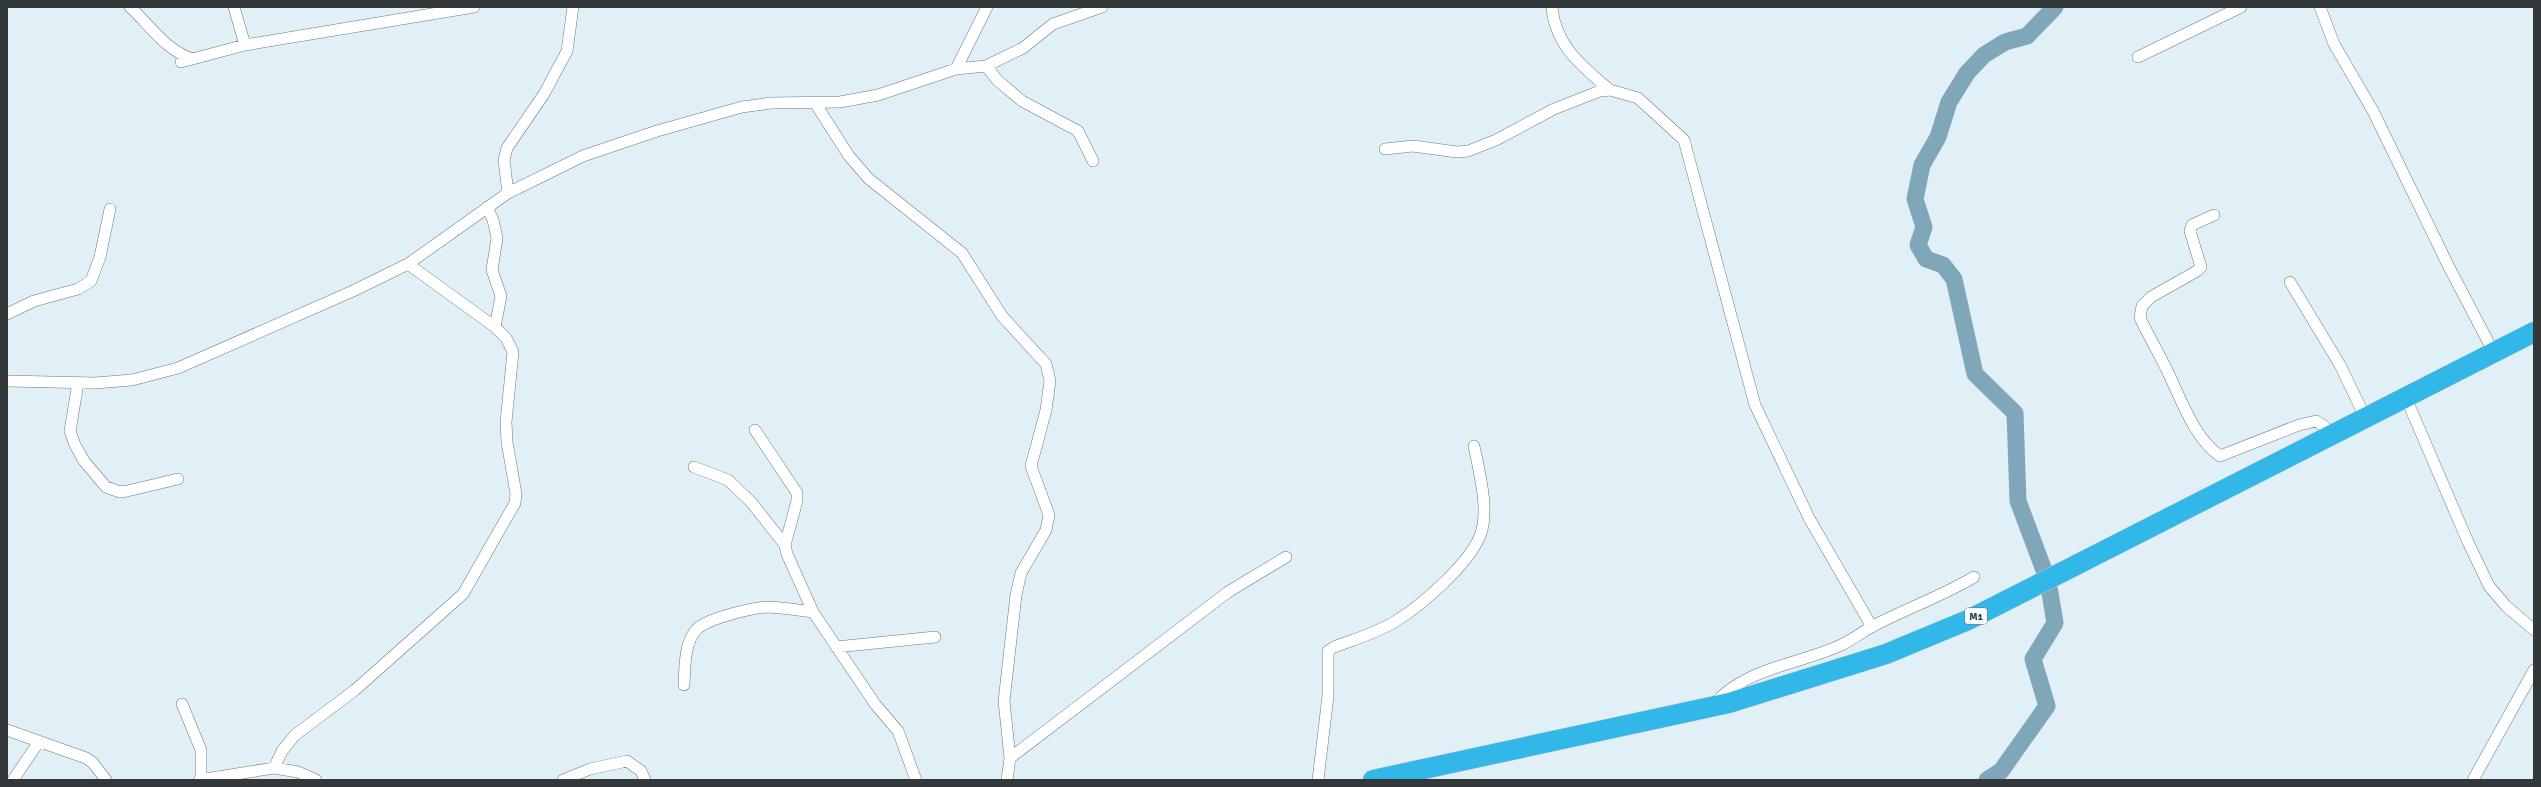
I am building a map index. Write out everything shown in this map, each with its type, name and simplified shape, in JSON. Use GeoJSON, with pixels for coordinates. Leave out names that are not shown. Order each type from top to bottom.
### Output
{"type":"FeatureCollection","features":[{"type":"Feature","properties":{"kind":"highway","name":"M1"},"geometry":{"type":"LineString","coordinates":[[1373,780],[1711,707],[1822,675],[1886,654],[1947,629],[2366,419],[2534,332]]}},
{"type":"Feature","properties":{"kind":"street"},"geometry":{"type":"LineString","coordinates":[[130,7],[175,51],[193,59]]}},
{"type":"Feature","properties":{"kind":"street"},"geometry":{"type":"LineString","coordinates":[[234,7],[245,45]]}},
{"type":"Feature","properties":{"kind":"street"},"geometry":{"type":"LineString","coordinates":[[181,62],[245,45],[474,7]]}},
{"type":"Feature","properties":{"kind":"street"},"geometry":{"type":"LineString","coordinates":[[508,193],[504,160],[508,148],[544,94],[567,51],[573,7]]}},
{"type":"Feature","properties":{"kind":"street"},"geometry":{"type":"LineString","coordinates":[[956,69],[987,7]]}},
{"type":"Feature","properties":{"kind":"street"},"geometry":{"type":"LineString","coordinates":[[7,381],[78,383],[132,380],[178,368],[353,291],[408,264],[508,193],[583,156],[657,131],[742,107],[771,103],[815,103],[878,96],[956,69],[986,66],[1023,48],[1053,24],[1102,7]]}},
{"type":"Feature","properties":{"kind":"street"},"geometry":{"type":"LineString","coordinates":[[1552,7],[1560,40],[1574,59],[1610,90]]}},
{"type":"Feature","properties":{"kind":"street"},"geometry":{"type":"LineString","coordinates":[[2138,57],[2242,7]]}},
{"type":"Feature","properties":{"kind":"street"},"geometry":{"type":"LineString","coordinates":[[2320,7],[2334,44],[2373,111],[2494,353]]}},
{"type":"Feature","properties":{"kind":"street"},"geometry":{"type":"LineString","coordinates":[[986,66],[997,80],[1022,102],[1078,131],[1093,161]]}},
{"type":"Feature","properties":{"kind":"street"},"geometry":{"type":"LineString","coordinates":[[1386,149],[1413,146],[1457,152],[1468,151],[1496,140],[1554,109],[1600,91],[1610,90],[1638,98],[1684,140],[1755,405],[1809,518],[1872,627]]}},
{"type":"Feature","properties":{"kind":"street"},"geometry":{"type":"LineString","coordinates":[[815,103],[849,156],[869,179],[962,253],[1002,316],[1046,364],[1050,381],[1046,410],[1031,466],[1049,515],[1046,530],[1021,573],[1016,595],[1004,701],[1010,758],[1007,780]]}},
{"type":"Feature","properties":{"kind":"street"},"geometry":{"type":"LineString","coordinates":[[487,207],[493,220],[497,238],[492,270],[501,296],[495,327]]}},
{"type":"Feature","properties":{"kind":"street"},"geometry":{"type":"LineString","coordinates":[[7,314],[34,301],[78,289],[90,281],[100,257],[110,209]]}},
{"type":"Feature","properties":{"kind":"street"},"geometry":{"type":"LineString","coordinates":[[2214,215],[2192,225],[2190,231],[2201,267],[2197,271],[2151,297],[2142,306],[2140,318],[2179,399],[2196,429],[2212,451],[2220,456],[2228,455],[2300,425],[2316,421],[2324,426],[2329,437]]}},
{"type":"Feature","properties":{"kind":"street"},"geometry":{"type":"LineString","coordinates":[[274,768],[282,751],[295,735],[354,690],[464,594],[515,503],[516,494],[507,442],[506,422],[513,352],[506,338],[495,327],[408,264]]}},
{"type":"Feature","properties":{"kind":"street"},"geometry":{"type":"LineString","coordinates":[[2290,282],[2340,364],[2366,419]]}},
{"type":"Feature","properties":{"kind":"street"},"geometry":{"type":"LineString","coordinates":[[78,383],[70,431],[84,461],[106,487],[120,492],[178,480]]}},
{"type":"Feature","properties":{"kind":"street"},"geometry":{"type":"LineString","coordinates":[[2406,398],[2468,542],[2489,586],[2506,606],[2534,630]]}},
{"type":"Feature","properties":{"kind":"street"},"geometry":{"type":"LineString","coordinates":[[755,430],[797,493],[797,501],[785,545]]}},
{"type":"Feature","properties":{"kind":"street"},"geometry":{"type":"LineString","coordinates":[[1318,780],[1328,696],[1328,651],[1334,646],[1396,621],[1436,590],[1466,561],[1480,535],[1484,497],[1474,446]]}},
{"type":"Feature","properties":{"kind":"street"},"geometry":{"type":"LineString","coordinates":[[694,467],[728,480],[751,502],[785,545],[813,612],[875,704],[898,731],[916,780]]}},
{"type":"Feature","properties":{"kind":"street"},"geometry":{"type":"LineString","coordinates":[[1010,758],[1228,592],[1286,557]]}},
{"type":"Feature","properties":{"kind":"street"},"geometry":{"type":"LineString","coordinates":[[1711,707],[1724,692],[1745,678],[1842,645],[1872,627],[1953,589],[1974,577]]}},
{"type":"Feature","properties":{"kind":"street"},"geometry":{"type":"LineString","coordinates":[[684,685],[686,654],[697,629],[707,623],[734,614],[769,607],[813,612]]}},
{"type":"Feature","properties":{"kind":"street"},"geometry":{"type":"LineString","coordinates":[[836,647],[934,637]]}},
{"type":"Feature","properties":{"kind":"street"},"geometry":{"type":"LineString","coordinates":[[2472,780],[2534,670]]}},
{"type":"Feature","properties":{"kind":"street"},"geometry":{"type":"LineString","coordinates":[[182,704],[201,750],[200,780],[274,768],[298,772],[316,780]]}},
{"type":"Feature","properties":{"kind":"street"},"geometry":{"type":"LineString","coordinates":[[7,730],[38,743],[86,758],[106,780]]}},
{"type":"Feature","properties":{"kind":"street"},"geometry":{"type":"LineString","coordinates":[[13,780],[38,743]]}},
{"type":"Feature","properties":{"kind":"street"},"geometry":{"type":"LineString","coordinates":[[563,780],[590,769],[627,762],[641,771],[645,780]]}},
{"type":"Feature","properties":{"kind":"waterway"},"geometry":{"type":"LineString","coordinates":[[2045,573],[2018,501],[2015,413],[1975,374],[1954,279],[1943,265],[1926,259],[1918,245],[1924,227],[1915,199],[1922,165],[1938,137],[1949,102],[1967,73],[1984,55],[2005,42],[2027,36],[2055,7]]}},
{"type":"Feature","properties":{"kind":"waterway"},"geometry":{"type":"LineString","coordinates":[[1987,780],[2001,771],[2047,706],[2033,659],[2055,623],[2049,587]]}}]}
